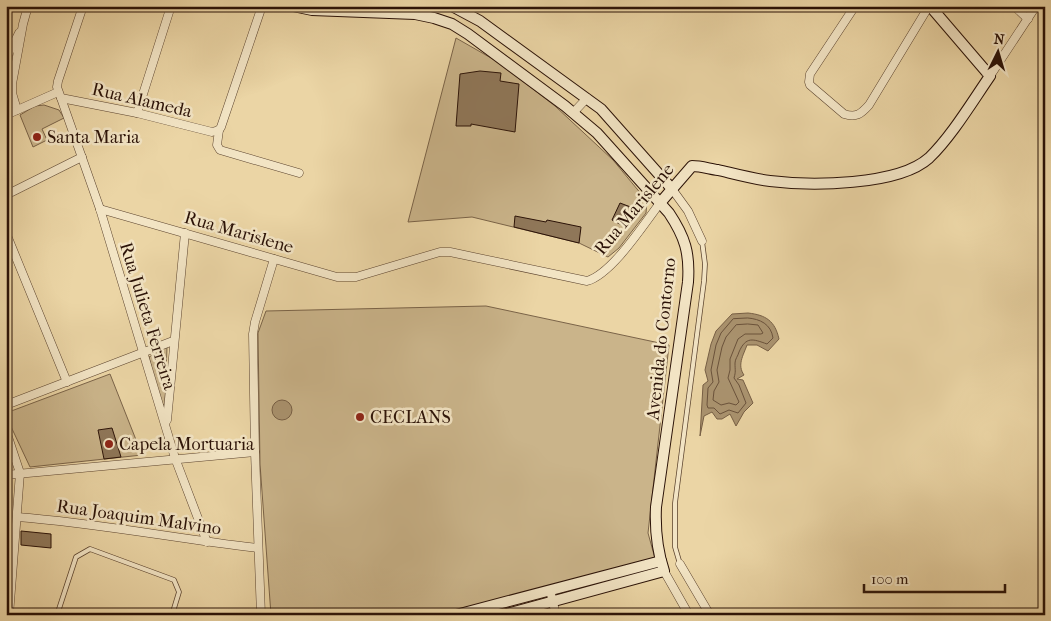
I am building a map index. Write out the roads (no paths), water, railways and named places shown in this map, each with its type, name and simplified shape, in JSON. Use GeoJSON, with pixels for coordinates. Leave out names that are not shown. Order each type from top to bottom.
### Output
{"type":"FeatureCollection","features":[{"type":"Feature","properties":{"kind":"street"},"geometry":{"type":"LineString","coordinates":[[17,110],[12,89],[23,24],[28,6]]}},
{"type":"Feature","properties":{"kind":"street"},"geometry":{"type":"LineString","coordinates":[[6,115],[60,95],[58,81],[83,6]]}},
{"type":"Feature","properties":{"kind":"street"},"geometry":{"type":"LineString","coordinates":[[137,113],[171,6]]}},
{"type":"Feature","properties":{"kind":"street"},"geometry":{"type":"LineString","coordinates":[[262,6],[220,129],[217,144],[220,150],[299,173]]}},
{"type":"Feature","properties":{"kind":"street","name":"Avenida do Contorno"},"geometry":{"type":"LineString","coordinates":[[293,6],[312,10],[415,14],[452,24],[480,42],[573,113],[612,149],[678,226],[686,242],[688,270],[655,526],[663,566],[689,615]]}},
{"type":"Feature","properties":{"kind":"street"},"geometry":{"type":"LineString","coordinates":[[452,6],[480,21],[587,98],[614,122],[672,189],[688,211],[702,241]]}},
{"type":"Feature","properties":{"kind":"street"},"geometry":{"type":"LineString","coordinates":[[855,6],[810,74],[809,82],[810,85],[844,114],[857,116],[869,105],[930,6],[990,76]]}},
{"type":"Feature","properties":{"kind":"street"},"geometry":{"type":"LineString","coordinates":[[1014,6],[1028,19]]}},
{"type":"Feature","properties":{"kind":"street","name":"Rua Marislene"},"geometry":{"type":"LineString","coordinates":[[100,209],[338,277],[356,277],[432,253],[450,252],[587,281],[598,277],[623,252],[660,203],[692,166],[772,181],[833,183],[864,181],[896,175],[927,159],[940,146],[990,76],[1036,6]]}},
{"type":"Feature","properties":{"kind":"street"},"geometry":{"type":"LineString","coordinates":[[6,59],[23,24]]}},
{"type":"Feature","properties":{"kind":"street","name":"Rua Alameda"},"geometry":{"type":"LineString","coordinates":[[60,95],[212,132],[220,129]]}},
{"type":"Feature","properties":{"kind":"street","name":"Rua Julieta Ferreira"},"geometry":{"type":"LineString","coordinates":[[60,95],[100,209],[175,458],[207,542]]}},
{"type":"Feature","properties":{"kind":"street"},"geometry":{"type":"LineString","coordinates":[[573,113],[587,98]]}},
{"type":"Feature","properties":{"kind":"street"},"geometry":{"type":"LineString","coordinates":[[6,195],[82,157]]}},
{"type":"Feature","properties":{"kind":"street"},"geometry":{"type":"LineString","coordinates":[[6,233],[67,382]]}},
{"type":"Feature","properties":{"kind":"street"},"geometry":{"type":"LineString","coordinates":[[166,424],[185,233]]}},
{"type":"Feature","properties":{"kind":"street"},"geometry":{"type":"LineString","coordinates":[[261,615],[255,452],[254,328],[274,259]]}},
{"type":"Feature","properties":{"kind":"street"},"geometry":{"type":"LineString","coordinates":[[6,405],[174,341]]}},
{"type":"Feature","properties":{"kind":"street"},"geometry":{"type":"LineString","coordinates":[[7,436],[20,473],[9,615]]}},
{"type":"Feature","properties":{"kind":"street"},"geometry":{"type":"LineString","coordinates":[[6,475],[255,452]]}},
{"type":"Feature","properties":{"kind":"street","name":"Rua Joaquim Malvino"},"geometry":{"type":"LineString","coordinates":[[17,516],[258,548]]}},
{"type":"Feature","properties":{"kind":"street"},"geometry":{"type":"LineString","coordinates":[[680,564],[710,615]]}},
{"type":"Feature","properties":{"kind":"street"},"geometry":{"type":"LineString","coordinates":[[456,615],[550,590],[663,566]]}},
{"type":"Feature","properties":{"kind":"street"},"geometry":{"type":"LineString","coordinates":[[502,615],[553,602],[663,566]]}},
{"type":"Feature","properties":{"kind":"street"},"geometry":{"type":"LineString","coordinates":[[550,590],[556,615]]}},
{"type":"Feature","properties":{"kind":"lane"},"geometry":{"type":"LineString","coordinates":[[680,564],[676,546],[675,502],[706,264],[702,241]]}},
{"type":"Feature","properties":{"kind":"lane"},"geometry":{"type":"LineString","coordinates":[[57,615],[76,557],[90,549],[174,580],[179,592],[172,615]]}},
{"type":"Feature","properties":{"kind":"water"},"geometry":{"type":"Polygon","coordinates":[[[748,313],[760,315],[769,320],[775,328],[779,339],[768,351],[757,345],[747,345],[741,364],[744,375],[737,379],[743,380],[753,403],[744,412],[736,426],[730,414],[722,419],[717,419],[712,412],[704,416],[700,436],[703,385],[708,381],[705,370],[716,331],[732,314],[748,313]]]}},
{"type":"Feature","properties":{"kind":"water"},"geometry":{"type":"Polygon","coordinates":[[[282,400],[289,403],[292,410],[289,417],[282,420],[275,417],[272,410],[275,403],[282,400]]]}},
{"type":"Feature","properties":{"kind":"place","name":"Santa Maria"},"geometry":{"type":"Point","coordinates":[37,137]}},
{"type":"Feature","properties":{"kind":"place","name":"CECLANS"},"geometry":{"type":"Point","coordinates":[360,417]}},
{"type":"Feature","properties":{"kind":"place","name":"Capela Mortuaria"},"geometry":{"type":"Point","coordinates":[109,444]}}]}
